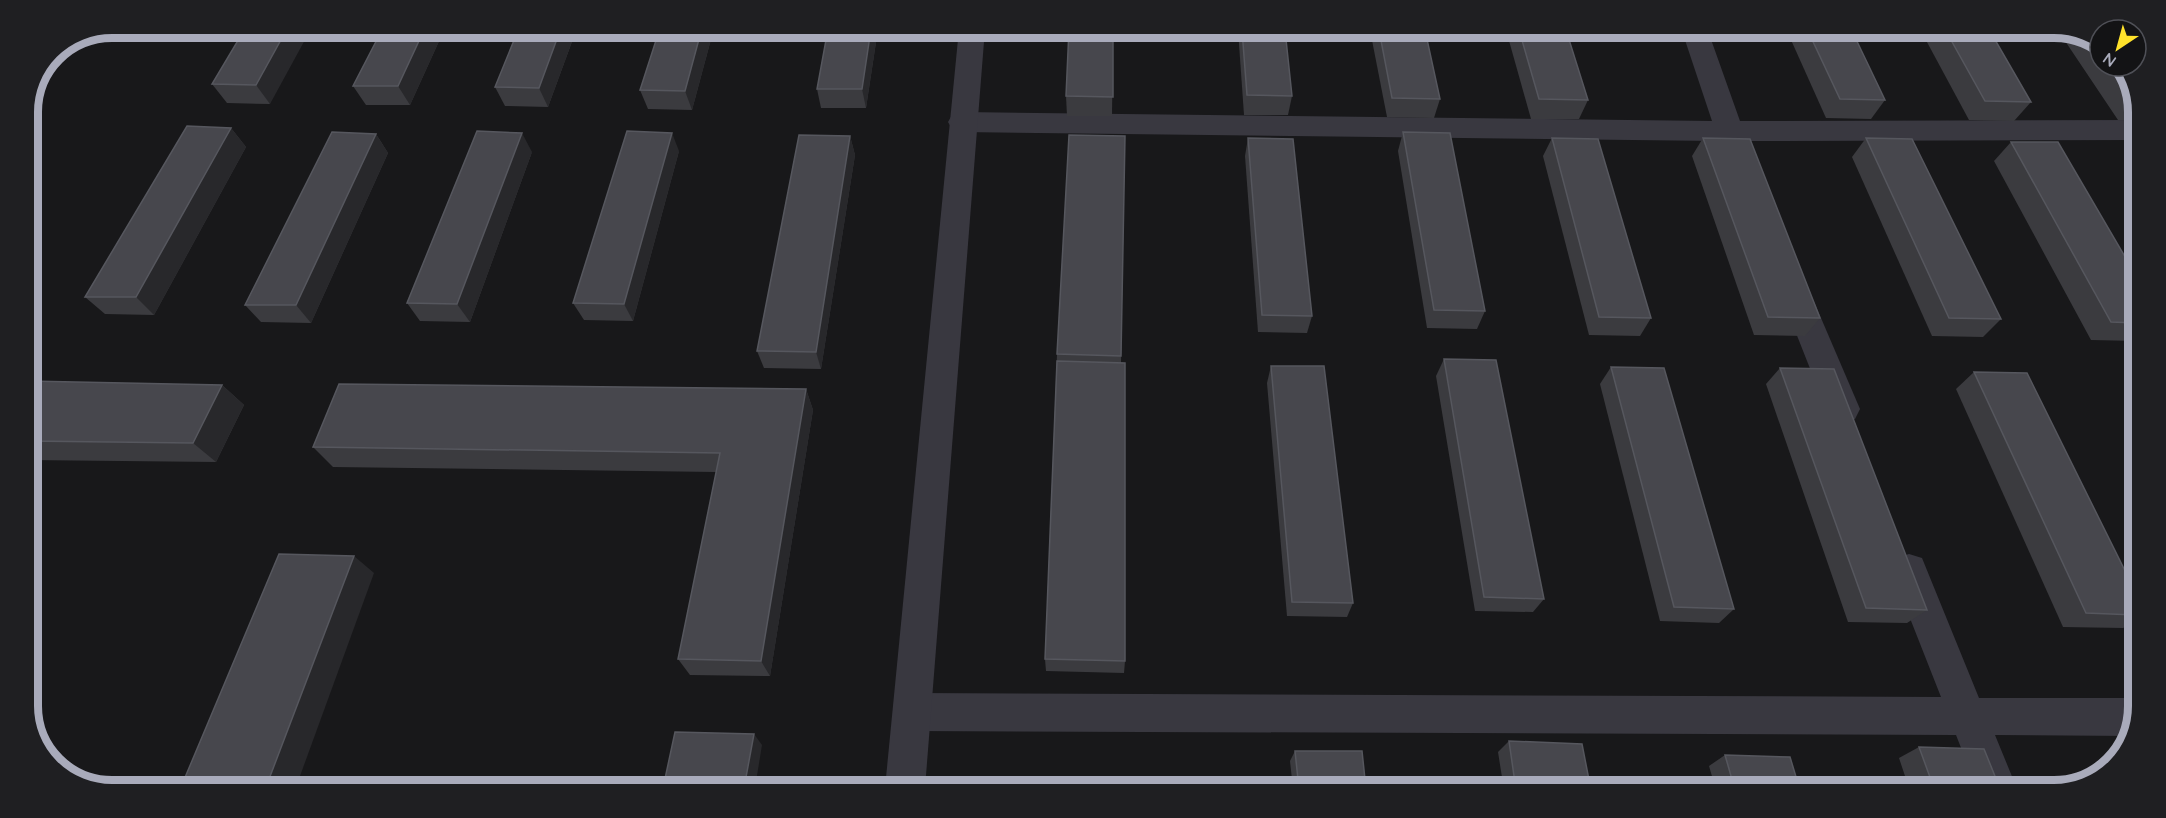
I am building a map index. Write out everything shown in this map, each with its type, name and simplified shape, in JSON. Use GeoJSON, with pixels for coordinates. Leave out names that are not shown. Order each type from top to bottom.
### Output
{"type":"FeatureCollection","features":[{"type":"Feature","properties":{"kind":"street"},"geometry":{"type":"LineString","coordinates":[[906,780],[971,37]]}},
{"type":"Feature","properties":{"kind":"street"},"geometry":{"type":"LineString","coordinates":[[1697,37],[1728,131],[1747,175]]}},
{"type":"Feature","properties":{"kind":"street"},"geometry":{"type":"LineString","coordinates":[[962,122],[1728,131],[2128,130]]}},
{"type":"Feature","properties":{"kind":"street"},"geometry":{"type":"LineString","coordinates":[[1783,264],[1856,441]]}},
{"type":"Feature","properties":{"kind":"street"},"geometry":{"type":"LineString","coordinates":[[1897,540],[1994,780]]}},
{"type":"Feature","properties":{"kind":"street"},"geometry":{"type":"LineString","coordinates":[[912,712],[2127,717]]}},
{"type":"Feature","properties":{"kind":"building"},"geometry":{"type":"Polygon","coordinates":[[[240,37],[282,37],[256,85],[212,84],[240,37]]]}},
{"type":"Feature","properties":{"kind":"building"},"geometry":{"type":"Polygon","coordinates":[[[378,37],[421,37],[398,86],[353,86],[378,37]]]}},
{"type":"Feature","properties":{"kind":"building"},"geometry":{"type":"Polygon","coordinates":[[[515,37],[558,37],[539,88],[495,87],[515,37]]]}},
{"type":"Feature","properties":{"kind":"building"},"geometry":{"type":"Polygon","coordinates":[[[657,37],[700,37],[685,91],[640,90],[657,37]]]}},
{"type":"Feature","properties":{"kind":"building"},"geometry":{"type":"Polygon","coordinates":[[[827,37],[870,37],[862,89],[817,89],[827,37]]]}},
{"type":"Feature","properties":{"kind":"building"},"geometry":{"type":"Polygon","coordinates":[[[1069,37],[1113,37],[1113,97],[1066,96],[1069,37]]]}},
{"type":"Feature","properties":{"kind":"building"},"geometry":{"type":"Polygon","coordinates":[[[1243,37],[1286,37],[1292,96],[1247,95],[1243,37]]]}},
{"type":"Feature","properties":{"kind":"building"},"geometry":{"type":"Polygon","coordinates":[[[1380,37],[1427,37],[1440,99],[1392,98],[1380,37]]]}},
{"type":"Feature","properties":{"kind":"building"},"geometry":{"type":"Polygon","coordinates":[[[1521,37],[1568,37],[1588,100],[1539,99],[1521,37]]]}},
{"type":"Feature","properties":{"kind":"building"},"geometry":{"type":"Polygon","coordinates":[[[1811,37],[1855,37],[1885,100],[1840,99],[1811,37]]]}},
{"type":"Feature","properties":{"kind":"building"},"geometry":{"type":"Polygon","coordinates":[[[1949,37],[1993,37],[2031,102],[1985,101],[1949,37]]]}},
{"type":"Feature","properties":{"kind":"building"},"geometry":{"type":"Polygon","coordinates":[[[187,126],[231,128],[136,297],[85,297],[187,126]]]}},
{"type":"Feature","properties":{"kind":"building"},"geometry":{"type":"Polygon","coordinates":[[[477,131],[522,133],[457,304],[407,303],[477,131]]]}},
{"type":"Feature","properties":{"kind":"building"},"geometry":{"type":"Polygon","coordinates":[[[627,131],[672,133],[624,304],[573,303],[627,131]]]}},
{"type":"Feature","properties":{"kind":"building"},"geometry":{"type":"Polygon","coordinates":[[[332,132],[376,134],[296,305],[245,305],[332,132]]]}},
{"type":"Feature","properties":{"kind":"building"},"geometry":{"type":"Polygon","coordinates":[[[1403,132],[1450,133],[1485,311],[1434,310],[1403,132]]]}},
{"type":"Feature","properties":{"kind":"building"},"geometry":{"type":"Polygon","coordinates":[[[799,135],[850,136],[816,352],[757,351],[799,135]]]}},
{"type":"Feature","properties":{"kind":"building"},"geometry":{"type":"Polygon","coordinates":[[[1069,135],[1125,136],[1121,356],[1057,354],[1069,135]]]}},
{"type":"Feature","properties":{"kind":"building"},"geometry":{"type":"Polygon","coordinates":[[[1248,138],[1293,139],[1312,316],[1262,315],[1248,138]]]}},
{"type":"Feature","properties":{"kind":"building"},"geometry":{"type":"Polygon","coordinates":[[[1552,138],[1598,139],[1651,318],[1599,317],[1552,138]]]}},
{"type":"Feature","properties":{"kind":"building"},"geometry":{"type":"Polygon","coordinates":[[[1703,138],[1750,139],[1820,318],[1768,317],[1703,138]]]}},
{"type":"Feature","properties":{"kind":"building"},"geometry":{"type":"Polygon","coordinates":[[[1866,138],[1912,139],[2001,319],[1949,318],[1866,138]]]}},
{"type":"Feature","properties":{"kind":"building"},"geometry":{"type":"Polygon","coordinates":[[[2011,142],[2058,142],[2128,262],[2128,323],[2111,322],[2011,142]]]}},
{"type":"Feature","properties":{"kind":"building"},"geometry":{"type":"Polygon","coordinates":[[[1444,359],[1496,360],[1544,599],[1484,597],[1444,359]]]}},
{"type":"Feature","properties":{"kind":"building"},"geometry":{"type":"Polygon","coordinates":[[[1057,361],[1125,363],[1125,661],[1045,659],[1057,361]]]}},
{"type":"Feature","properties":{"kind":"building"},"geometry":{"type":"Polygon","coordinates":[[[1271,366],[1324,366],[1353,603],[1292,602],[1271,366]]]}},
{"type":"Feature","properties":{"kind":"building"},"geometry":{"type":"Polygon","coordinates":[[[1611,367],[1664,368],[1734,609],[1674,607],[1611,367]]]}},
{"type":"Feature","properties":{"kind":"building"},"geometry":{"type":"Polygon","coordinates":[[[1780,368],[1834,369],[1927,610],[1866,608],[1780,368]]]}},
{"type":"Feature","properties":{"kind":"building"},"geometry":{"type":"Polygon","coordinates":[[[1974,372],[2027,373],[2128,577],[2128,615],[2086,613],[1974,372]]]}},
{"type":"Feature","properties":{"kind":"building"},"geometry":{"type":"Polygon","coordinates":[[[37,381],[222,385],[193,443],[38,441],[37,381]]]}},
{"type":"Feature","properties":{"kind":"building"},"geometry":{"type":"Polygon","coordinates":[[[339,384],[806,389],[761,661],[678,659],[720,453],[313,447],[339,384]]]}},
{"type":"Feature","properties":{"kind":"building"},"geometry":{"type":"Polygon","coordinates":[[[279,554],[354,556],[269,780],[184,780],[279,554]]]}},
{"type":"Feature","properties":{"kind":"building"},"geometry":{"type":"Polygon","coordinates":[[[675,732],[754,734],[745,780],[665,780],[675,732]]]}},
{"type":"Feature","properties":{"kind":"building"},"geometry":{"type":"Polygon","coordinates":[[[1509,741],[1582,744],[1589,780],[1515,780],[1509,741]]]}},
{"type":"Feature","properties":{"kind":"building"},"geometry":{"type":"Polygon","coordinates":[[[1919,747],[1984,749],[1997,780],[1931,780],[1919,747]]]}},
{"type":"Feature","properties":{"kind":"building"},"geometry":{"type":"Polygon","coordinates":[[[1295,751],[1362,751],[1365,780],[1298,780],[1295,751]]]}},
{"type":"Feature","properties":{"kind":"building"},"geometry":{"type":"Polygon","coordinates":[[[1725,755],[1790,757],[1797,780],[1732,780],[1725,755]]]}}]}
